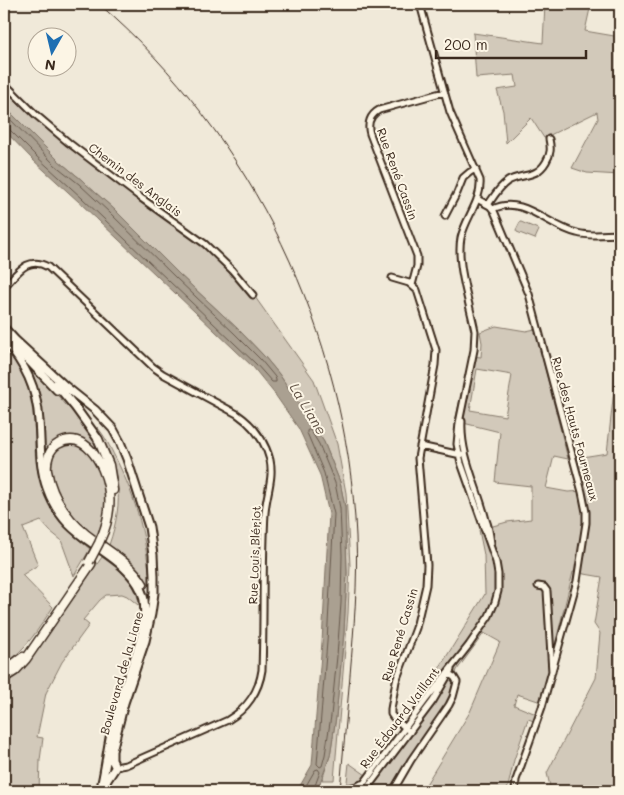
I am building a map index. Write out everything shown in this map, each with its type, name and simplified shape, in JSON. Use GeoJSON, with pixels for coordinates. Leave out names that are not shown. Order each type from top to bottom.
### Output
{"type":"FeatureCollection","features":[{"type":"Feature","properties":{"kind":"highway"},"geometry":{"type":"LineString","coordinates":[[4,678],[22,664],[101,549],[112,512],[113,488],[109,465],[98,439]]}},
{"type":"Feature","properties":{"kind":"highway"},"geometry":{"type":"LineString","coordinates":[[106,532],[109,498],[102,468],[94,454],[85,445],[74,440],[60,443],[51,452],[47,464],[50,481],[59,504],[68,518],[88,536],[123,561],[143,584]]}},
{"type":"Feature","properties":{"kind":"highway"},"geometry":{"type":"LineString","coordinates":[[4,671],[35,645]]}},
{"type":"Feature","properties":{"kind":"main road","name":"Boulevard de la Liane"},"geometry":{"type":"LineString","coordinates":[[4,328],[64,392],[87,424]]}},
{"type":"Feature","properties":{"kind":"main road"},"geometry":{"type":"LineString","coordinates":[[4,335],[66,399],[98,439]]}},
{"type":"Feature","properties":{"kind":"main road","name":"Boulevard de la Liane"},"geometry":{"type":"LineString","coordinates":[[4,340],[24,366],[34,390],[39,412],[42,468],[45,482],[54,504],[63,518],[77,533],[129,573],[139,586],[143,596],[144,609],[141,634],[112,727],[110,767]]}},
{"type":"Feature","properties":{"kind":"main road","name":"Boulevard de la Liane"},"geometry":{"type":"LineString","coordinates":[[14,340],[65,386],[98,412],[113,429],[120,442],[150,531],[154,585],[149,624],[117,729],[110,767],[102,785],[102,791]]}},
{"type":"Feature","properties":{"kind":"main road"},"geometry":{"type":"LineString","coordinates":[[143,584],[148,598],[149,624]]}},
{"type":"Feature","properties":{"kind":"street"},"geometry":{"type":"LineString","coordinates":[[420,4],[451,115],[481,183],[477,199],[490,207],[515,205],[524,208],[578,234],[620,234]]}},
{"type":"Feature","properties":{"kind":"street","name":"Chemin des Anglais"},"geometry":{"type":"LineString","coordinates":[[4,83],[36,115],[65,140],[141,198],[202,241],[253,295]]}},
{"type":"Feature","properties":{"kind":"street","name":"Rue René Cassin"},"geometry":{"type":"LineString","coordinates":[[407,730],[393,718],[391,709],[396,682],[416,628],[426,585],[427,565],[418,461],[436,352],[418,292],[412,284],[417,266],[417,256],[369,132],[369,124],[373,114],[379,110],[444,92]]}},
{"type":"Feature","properties":{"kind":"street"},"geometry":{"type":"LineString","coordinates":[[490,207],[497,190],[510,180],[536,173],[543,167],[551,152],[549,139]]}},
{"type":"Feature","properties":{"kind":"street"},"geometry":{"type":"LineString","coordinates":[[446,216],[463,178],[476,169]]}},
{"type":"Feature","properties":{"kind":"street","name":"Rue Édouard Vaillant"},"geometry":{"type":"LineString","coordinates":[[358,791],[433,701],[448,673],[485,622],[494,606],[497,595],[497,566],[459,454],[457,435],[475,340],[459,249],[464,228],[477,199]]}},
{"type":"Feature","properties":{"kind":"street","name":"Rue des Hauts Fourneaux"},"geometry":{"type":"LineString","coordinates":[[490,207],[510,247],[529,294],[586,512],[586,527],[577,581],[552,675],[516,780],[515,791]]}},
{"type":"Feature","properties":{"kind":"street","name":"Rue Louis Blériot"},"geometry":{"type":"LineString","coordinates":[[4,288],[23,267],[37,263],[48,267],[153,367],[245,420],[261,439],[269,458],[271,474],[265,515],[262,670],[257,688],[247,704],[232,718],[126,765],[110,767]]}},
{"type":"Feature","properties":{"kind":"street"},"geometry":{"type":"LineString","coordinates":[[392,278],[412,284]]}},
{"type":"Feature","properties":{"kind":"street","name":"Rue Édouard Vaillant"},"geometry":{"type":"LineString","coordinates":[[463,407],[462,435],[466,456],[487,520],[493,553]]}},
{"type":"Feature","properties":{"kind":"street"},"geometry":{"type":"LineString","coordinates":[[420,446],[466,456]]}},
{"type":"Feature","properties":{"kind":"street"},"geometry":{"type":"LineString","coordinates":[[538,586],[544,587],[547,591],[552,675]]}},
{"type":"Feature","properties":{"kind":"street"},"geometry":{"type":"LineString","coordinates":[[392,791],[452,700],[457,682],[448,673]]}},
{"type":"Feature","properties":{"kind":"street","name":"Rue Édouard Vaillant"},"geometry":{"type":"LineString","coordinates":[[365,790],[407,730]]}},
{"type":"Feature","properties":{"kind":"street"},"geometry":{"type":"LineString","coordinates":[[332,791],[351,790],[359,786],[367,778]]}},
{"type":"Feature","properties":{"kind":"shaded area"},"geometry":{"type":"Polygon","coordinates":[[[545,4],[591,4],[585,31],[620,37],[620,175],[587,173],[572,168],[598,119],[597,112],[544,138],[531,118],[506,143],[503,111],[497,90],[517,87],[515,75],[476,78],[473,33],[543,43],[545,4]]]}},
{"type":"Feature","properties":{"kind":"shaded area"},"geometry":{"type":"Polygon","coordinates":[[[4,81],[78,146],[152,204],[200,238],[245,283],[314,380],[337,444],[346,493],[350,565],[348,613],[334,780],[322,780],[330,756],[336,717],[344,632],[347,573],[345,507],[340,482],[324,442],[279,374],[264,356],[114,209],[59,161],[4,106],[4,81]]]}},
{"type":"Feature","properties":{"kind":"shaded area"},"geometry":{"type":"Polygon","coordinates":[[[520,222],[539,230],[535,239],[517,232],[516,230],[520,222]]]}},
{"type":"Feature","properties":{"kind":"shaded area"},"geometry":{"type":"Polygon","coordinates":[[[496,326],[526,331],[535,329],[568,459],[554,456],[546,488],[568,492],[585,491],[576,458],[607,453],[615,364],[620,358],[620,791],[551,791],[547,773],[596,678],[600,633],[594,624],[602,577],[573,572],[541,702],[517,694],[514,705],[536,714],[534,721],[528,719],[514,760],[507,791],[422,791],[470,712],[500,642],[484,633],[457,670],[448,701],[389,789],[393,791],[346,791],[349,763],[366,775],[411,714],[485,594],[484,555],[479,530],[507,522],[531,519],[531,486],[495,482],[500,432],[455,421],[470,356],[481,357],[482,343],[480,332],[496,326]],[[477,369],[470,410],[505,416],[512,375],[477,369]]]}},
{"type":"Feature","properties":{"kind":"shaded area"},"geometry":{"type":"Polygon","coordinates":[[[4,347],[19,368],[28,390],[33,412],[36,464],[48,500],[62,523],[90,549],[74,576],[61,540],[41,521],[23,528],[38,565],[22,575],[53,607],[25,646],[4,665],[4,347]]]}},
{"type":"Feature","properties":{"kind":"shaded area"},"geometry":{"type":"Polygon","coordinates":[[[26,361],[81,421],[103,459],[99,465],[106,502],[97,538],[79,522],[64,504],[57,490],[51,470],[44,458],[36,388],[26,361]]]}},
{"type":"Feature","properties":{"kind":"shaded area"},"geometry":{"type":"Polygon","coordinates":[[[97,427],[105,438],[130,489],[140,521],[151,588],[132,564],[109,545],[117,513],[118,484],[111,457],[97,427]]]}},
{"type":"Feature","properties":{"kind":"shaded area"},"geometry":{"type":"Polygon","coordinates":[[[102,557],[126,577],[134,588],[139,603],[138,605],[122,594],[106,595],[83,620],[89,625],[62,662],[46,693],[37,737],[43,738],[39,791],[7,791],[7,770],[4,751],[4,683],[20,673],[31,659],[102,557]]]}},
{"type":"Feature","properties":{"kind":"water"},"geometry":{"type":"Polygon","coordinates":[[[4,106],[59,161],[114,209],[264,356],[279,374],[324,442],[340,482],[345,507],[347,573],[344,632],[336,717],[330,756],[317,791],[297,791],[312,765],[322,642],[329,514],[320,475],[299,429],[253,367],[33,160],[4,130],[4,106]]]}},
{"type":"Feature","properties":{"kind":"railway"},"geometry":{"type":"LineString","coordinates":[[99,4],[154,56],[203,114],[246,177],[282,244],[311,314],[334,386],[349,461],[356,536],[354,622],[340,791]]}},
{"type":"Feature","properties":{"kind":"water label","name":"La Liane"},"geometry":{"type":"Point","coordinates":[308,409]}}]}
